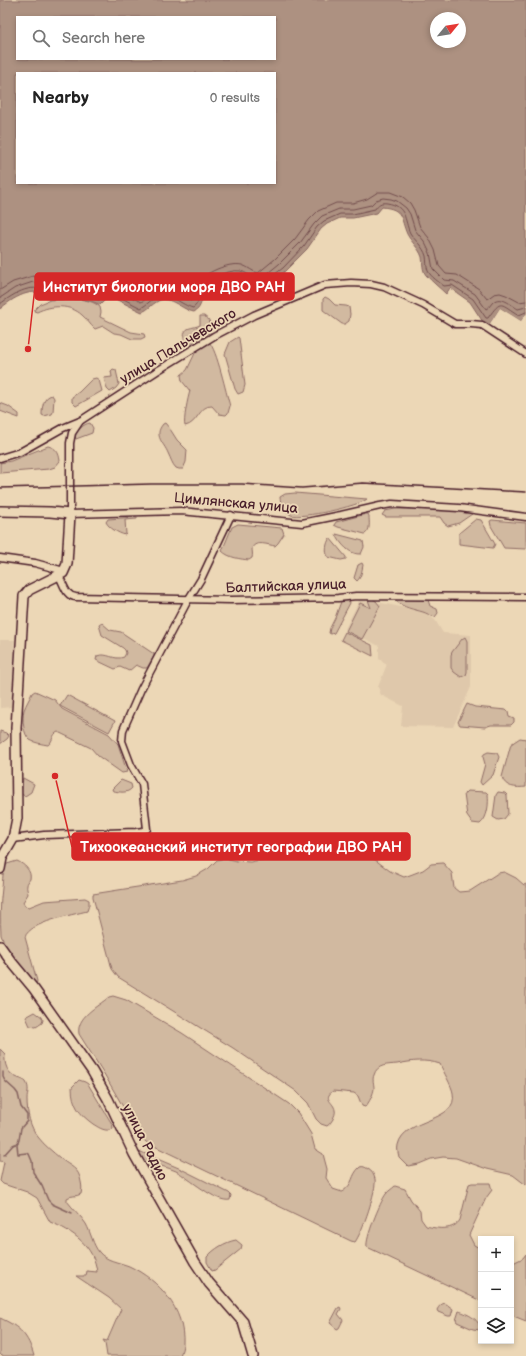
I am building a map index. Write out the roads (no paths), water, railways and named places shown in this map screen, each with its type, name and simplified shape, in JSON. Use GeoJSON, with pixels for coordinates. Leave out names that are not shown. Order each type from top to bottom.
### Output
{"type":"FeatureCollection","features":[{"type":"Feature","properties":{"kind":"main road"},"geometry":{"type":"LineString","coordinates":[[0,511],[70,514],[67,564],[62,573],[26,592],[23,601],[16,728],[16,818],[13,839],[2,858],[0,869]]}},
{"type":"Feature","properties":{"kind":"main road","name":"улица Радио"},"geometry":{"type":"LineString","coordinates":[[0,946],[34,989],[92,1071],[108,1099],[134,1154],[195,1262],[209,1283],[243,1322],[253,1356]]}},
{"type":"Feature","properties":{"kind":"street","name":"улица Пальчевского"},"geometry":{"type":"LineString","coordinates":[[0,458],[20,452],[63,428],[80,421],[214,336],[254,315],[325,285],[351,283],[378,285],[423,305],[455,324],[482,325],[526,354]]}},
{"type":"Feature","properties":{"kind":"street"},"geometry":{"type":"LineString","coordinates":[[70,514],[69,451],[72,433],[80,421]]}},
{"type":"Feature","properties":{"kind":"street","name":"Цимлянская улица"},"geometry":{"type":"LineString","coordinates":[[70,514],[181,511],[302,523],[392,504],[459,508],[526,517]]}},
{"type":"Feature","properties":{"kind":"street"},"geometry":{"type":"LineString","coordinates":[[13,839],[44,835],[136,832],[146,830],[148,826],[142,784],[131,765],[122,741],[123,730],[140,689],[201,579],[231,515]]}},
{"type":"Feature","properties":{"kind":"street"},"geometry":{"type":"LineString","coordinates":[[0,558],[35,563],[62,573]]}},
{"type":"Feature","properties":{"kind":"street","name":"Балтийская улица"},"geometry":{"type":"LineString","coordinates":[[62,573],[66,591],[72,597],[188,600],[338,598],[356,596],[526,597]]}},
{"type":"Feature","properties":{"kind":"water"},"geometry":{"type":"Polygon","coordinates":[[[0,0],[526,0],[526,314],[521,321],[500,308],[489,325],[483,322],[470,302],[450,288],[446,294],[426,275],[423,269],[421,254],[407,234],[398,212],[382,207],[377,213],[353,218],[340,218],[327,224],[321,229],[307,249],[285,271],[258,292],[251,290],[239,280],[228,281],[218,285],[205,294],[199,307],[194,312],[167,300],[158,301],[142,312],[109,296],[100,305],[81,299],[48,299],[43,294],[37,292],[30,292],[17,297],[0,309],[0,0]]]}},
{"type":"Feature","properties":{"kind":"waterway"},"geometry":{"type":"LineString","coordinates":[[3,1072],[5,1081],[18,1094],[21,1107],[27,1115],[27,1121],[21,1128],[17,1145],[18,1154],[29,1154],[32,1161],[33,1172],[42,1186],[48,1200],[52,1204],[72,1213]]}},
{"type":"Feature","properties":{"kind":"waterway"},"geometry":{"type":"LineString","coordinates":[[4,1155],[13,1145],[18,1143]]}},
{"type":"Feature","properties":{"kind":"railway"},"geometry":{"type":"LineString","coordinates":[[0,488],[151,484],[242,484],[302,488],[363,483],[526,492]]}},
{"type":"Feature","properties":{"kind":"place","name":"Институт биологии моря ДВО РАН"},"geometry":{"type":"Point","coordinates":[28,349]}},
{"type":"Feature","properties":{"kind":"place","name":"Тихоокеанский институт географии ДВО РАН"},"geometry":{"type":"Point","coordinates":[55,776]}}]}
